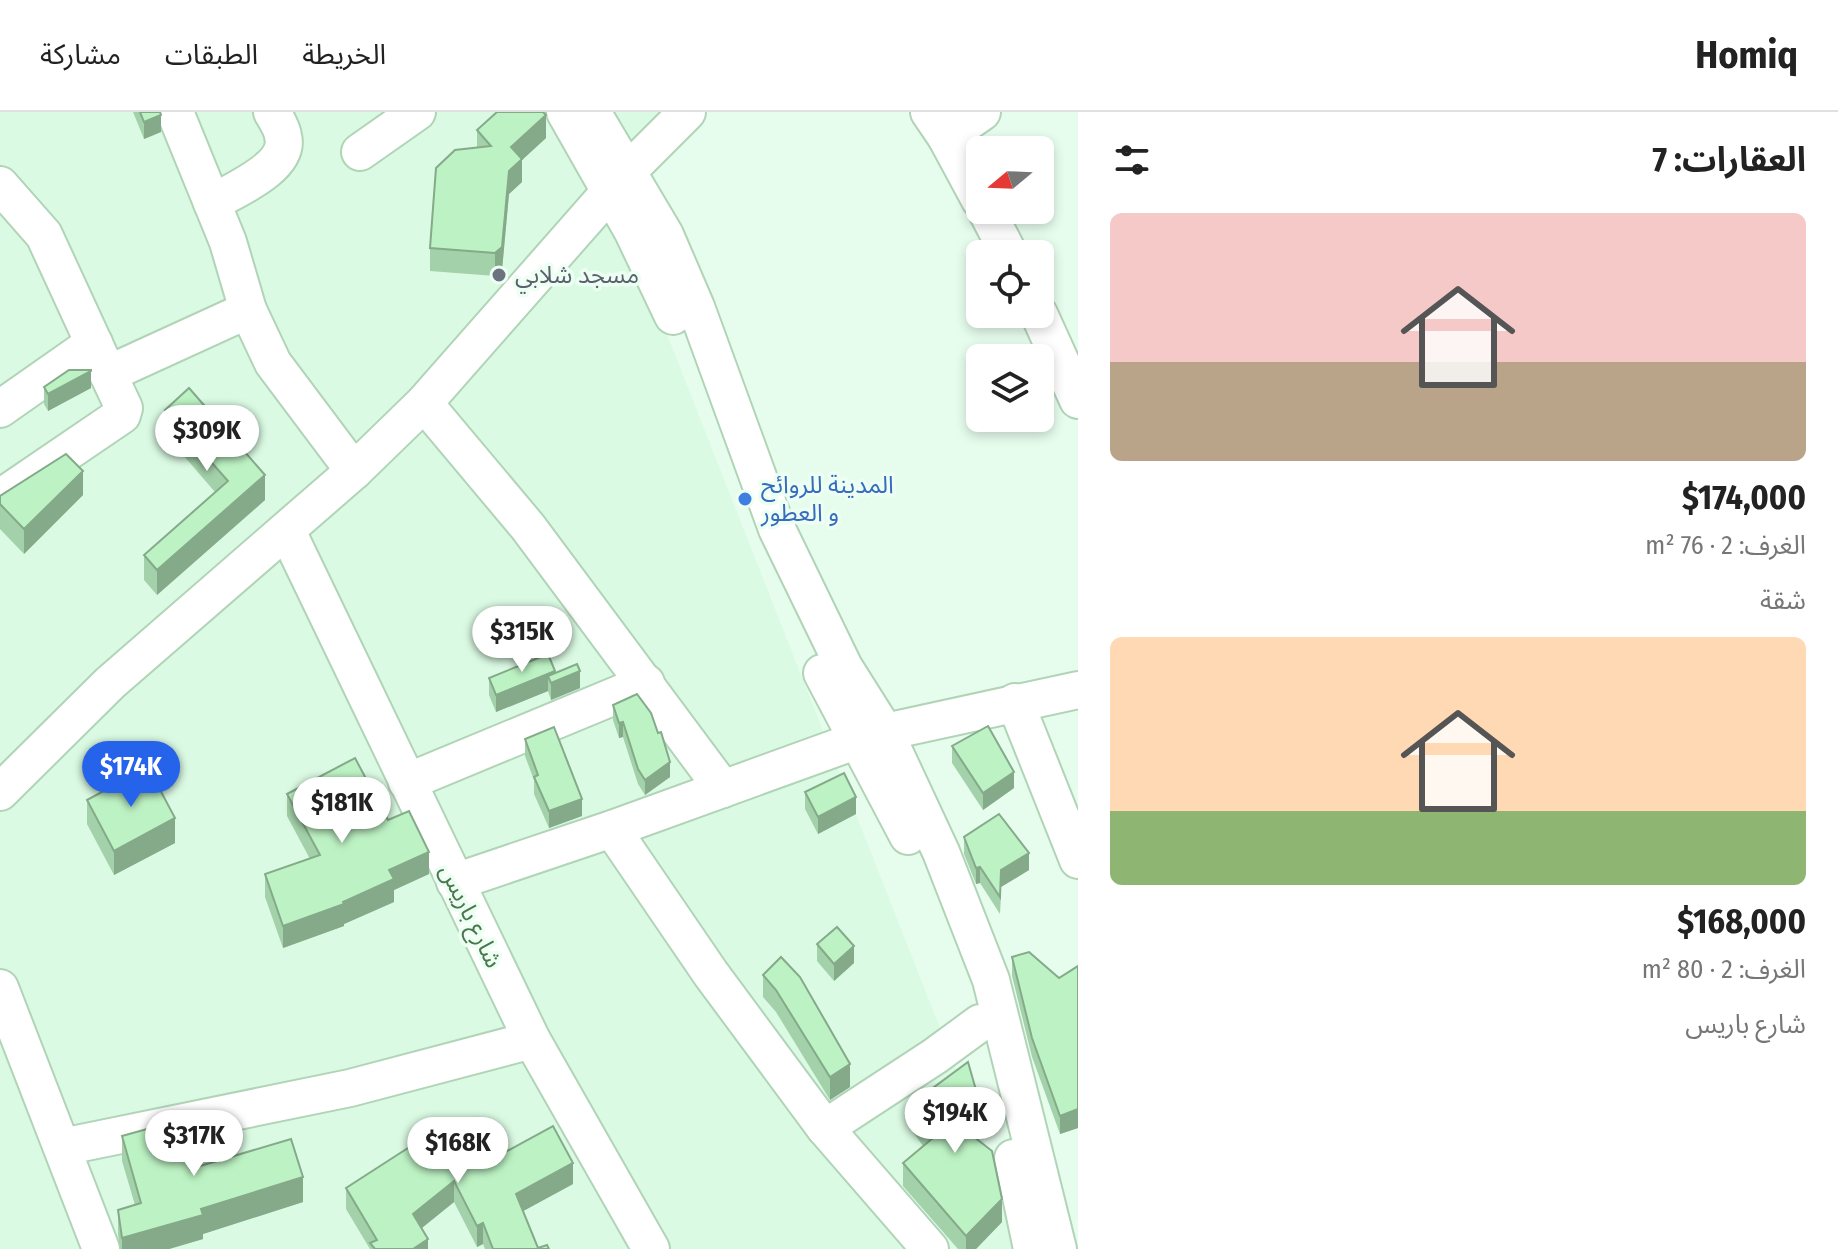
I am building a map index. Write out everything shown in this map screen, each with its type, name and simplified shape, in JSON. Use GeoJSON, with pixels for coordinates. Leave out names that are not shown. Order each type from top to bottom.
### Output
{"type":"FeatureCollection","features":[{"type":"Feature","properties":{"kind":"street"},"geometry":{"type":"LineString","coordinates":[[175,112],[228,242],[248,310],[273,363],[354,471]]}},
{"type":"Feature","properties":{"kind":"street"},"geometry":{"type":"LineString","coordinates":[[212,203],[265,172],[282,153],[284,137],[272,112]]}},
{"type":"Feature","properties":{"kind":"street"},"geometry":{"type":"LineString","coordinates":[[360,152],[417,112]]}},
{"type":"Feature","properties":{"kind":"street"},"geometry":{"type":"LineString","coordinates":[[565,112],[665,235],[696,307],[777,529],[844,667],[912,846],[947,927],[980,1023],[1011,1147],[1054,1237]]}},
{"type":"Feature","properties":{"kind":"street"},"geometry":{"type":"LineString","coordinates":[[592,112],[620,181]]}},
{"type":"Feature","properties":{"kind":"street"},"geometry":{"type":"LineString","coordinates":[[0,792],[110,683],[287,531],[424,403],[620,181],[687,112]]}},
{"type":"Feature","properties":{"kind":"street"},"geometry":{"type":"LineString","coordinates":[[966,175],[937,124],[982,112]]}},
{"type":"Feature","properties":{"kind":"street"},"geometry":{"type":"LineString","coordinates":[[0,185],[44,235],[124,408],[122,415],[0,498]]}},
{"type":"Feature","properties":{"kind":"street"},"geometry":{"type":"LineString","coordinates":[[0,409],[101,359],[248,310]]}},
{"type":"Feature","properties":{"kind":"street"},"geometry":{"type":"LineString","coordinates":[[1067,340],[1078,400]]}},
{"type":"Feature","properties":{"kind":"street"},"geometry":{"type":"LineString","coordinates":[[424,403],[528,527],[723,789]]}},
{"type":"Feature","properties":{"kind":"street","name":"شارع باريس"},"geometry":{"type":"LineString","coordinates":[[287,531],[532,1040],[651,1249]]}},
{"type":"Feature","properties":{"kind":"street"},"geometry":{"type":"LineString","coordinates":[[407,782],[646,683]]}},
{"type":"Feature","properties":{"kind":"street"},"geometry":{"type":"LineString","coordinates":[[455,882],[872,736],[1078,690]]}},
{"type":"Feature","properties":{"kind":"street"},"geometry":{"type":"LineString","coordinates":[[1015,702],[1078,860]]}},
{"type":"Feature","properties":{"kind":"street"},"geometry":{"type":"LineString","coordinates":[[872,736],[941,852],[991,980],[1054,1237]]}},
{"type":"Feature","properties":{"kind":"street"},"geometry":{"type":"LineString","coordinates":[[612,829],[711,974],[825,1128],[930,1249]]}},
{"type":"Feature","properties":{"kind":"street"},"geometry":{"type":"LineString","coordinates":[[0,988],[101,1249]]}},
{"type":"Feature","properties":{"kind":"street"},"geometry":{"type":"LineString","coordinates":[[825,1128],[980,1023]]}},
{"type":"Feature","properties":{"kind":"street"},"geometry":{"type":"LineString","coordinates":[[62,1147],[350,1088],[532,1040]]}},
{"type":"Feature","properties":{"kind":"shaded area"},"geometry":{"type":"Polygon","coordinates":[[[0,112],[565,112],[611,192],[1027,1249],[0,1249],[0,800],[422,395],[0,790],[0,112]]]}},
{"type":"Feature","properties":{"kind":"shaded area"},"geometry":{"type":"Polygon","coordinates":[[[595,112],[685,112],[629,170],[595,112]]]}},
{"type":"Feature","properties":{"kind":"building"},"geometry":{"type":"Polygon","coordinates":[[[140,112],[160,112],[161,115],[144,122],[140,112]]]}},
{"type":"Feature","properties":{"kind":"building"},"geometry":{"type":"Polygon","coordinates":[[[497,112],[543,112],[546,115],[511,147],[522,159],[509,171],[502,247],[495,253],[430,248],[436,168],[455,150],[491,146],[477,130],[497,112]]]}},
{"type":"Feature","properties":{"kind":"building"},"geometry":{"type":"Polygon","coordinates":[[[69,370],[91,371],[48,394],[44,387],[69,370]]]}},
{"type":"Feature","properties":{"kind":"building"},"geometry":{"type":"Polygon","coordinates":[[[189,388],[265,475],[157,570],[144,555],[228,481],[165,410],[189,388]]]}},
{"type":"Feature","properties":{"kind":"building"},"geometry":{"type":"Polygon","coordinates":[[[66,454],[83,471],[24,529],[0,504],[0,496],[66,454]]]}},
{"type":"Feature","properties":{"kind":"building"},"geometry":{"type":"Polygon","coordinates":[[[548,654],[555,671],[496,695],[489,678],[548,654]]]}},
{"type":"Feature","properties":{"kind":"building"},"geometry":{"type":"Polygon","coordinates":[[[577,664],[580,671],[551,683],[548,676],[577,664]]]}},
{"type":"Feature","properties":{"kind":"building"},"geometry":{"type":"Polygon","coordinates":[[[637,694],[651,713],[658,733],[661,732],[670,762],[645,780],[638,769],[623,722],[619,723],[613,705],[637,694]]]}},
{"type":"Feature","properties":{"kind":"building"},"geometry":{"type":"Polygon","coordinates":[[[988,726],[1014,772],[983,793],[952,746],[988,726]]]}},
{"type":"Feature","properties":{"kind":"building"},"geometry":{"type":"Polygon","coordinates":[[[554,727],[582,799],[549,811],[534,777],[538,775],[525,739],[554,727]]]}},
{"type":"Feature","properties":{"kind":"building"},"geometry":{"type":"Polygon","coordinates":[[[355,758],[388,820],[409,811],[429,852],[389,870],[394,879],[344,904],[283,926],[265,874],[320,855],[287,794],[355,758]]]}},
{"type":"Feature","properties":{"kind":"building"},"geometry":{"type":"Polygon","coordinates":[[[148,767],[175,818],[114,851],[87,800],[148,767]]]}},
{"type":"Feature","properties":{"kind":"building"},"geometry":{"type":"Polygon","coordinates":[[[844,773],[856,797],[818,817],[805,792],[844,773]]]}},
{"type":"Feature","properties":{"kind":"building"},"geometry":{"type":"Polygon","coordinates":[[[999,814],[1029,853],[1001,870],[1000,897],[980,867],[976,868],[964,837],[999,814]]]}},
{"type":"Feature","properties":{"kind":"building"},"geometry":{"type":"Polygon","coordinates":[[[837,927],[854,946],[834,964],[817,944],[837,927]]]}},
{"type":"Feature","properties":{"kind":"building"},"geometry":{"type":"Polygon","coordinates":[[[1029,952],[1059,978],[1078,966],[1078,1109],[1060,1116],[1032,1038],[1012,957],[1029,952]]]}},
{"type":"Feature","properties":{"kind":"building"},"geometry":{"type":"Polygon","coordinates":[[[781,957],[800,977],[850,1064],[830,1077],[776,990],[763,975],[781,957]]]}},
{"type":"Feature","properties":{"kind":"building"},"geometry":{"type":"Polygon","coordinates":[[[968,1062],[978,1097],[950,1118],[992,1151],[1002,1199],[966,1236],[903,1163],[934,1137],[910,1105],[968,1062]]]}},
{"type":"Feature","properties":{"kind":"building"},"geometry":{"type":"Polygon","coordinates":[[[479,1118],[498,1156],[553,1126],[573,1163],[516,1194],[538,1248],[547,1245],[549,1249],[493,1249],[483,1223],[477,1226],[454,1181],[413,1214],[428,1239],[413,1249],[375,1249],[370,1243],[377,1240],[346,1188],[453,1119],[457,1129],[479,1118]]]}},
{"type":"Feature","properties":{"kind":"building"},"geometry":{"type":"Polygon","coordinates":[[[176,1121],[190,1169],[291,1139],[303,1177],[201,1209],[203,1215],[122,1238],[118,1210],[141,1203],[122,1136],[176,1121]]]}},
{"type":"Feature","properties":{"kind":"place","name":"مسجد شلابي"},"geometry":{"type":"Point","coordinates":[499,275]}},
{"type":"Feature","properties":{"kind":"place","name":"المدينة للروائح و العطور"},"geometry":{"type":"Point","coordinates":[745,499]}}]}
